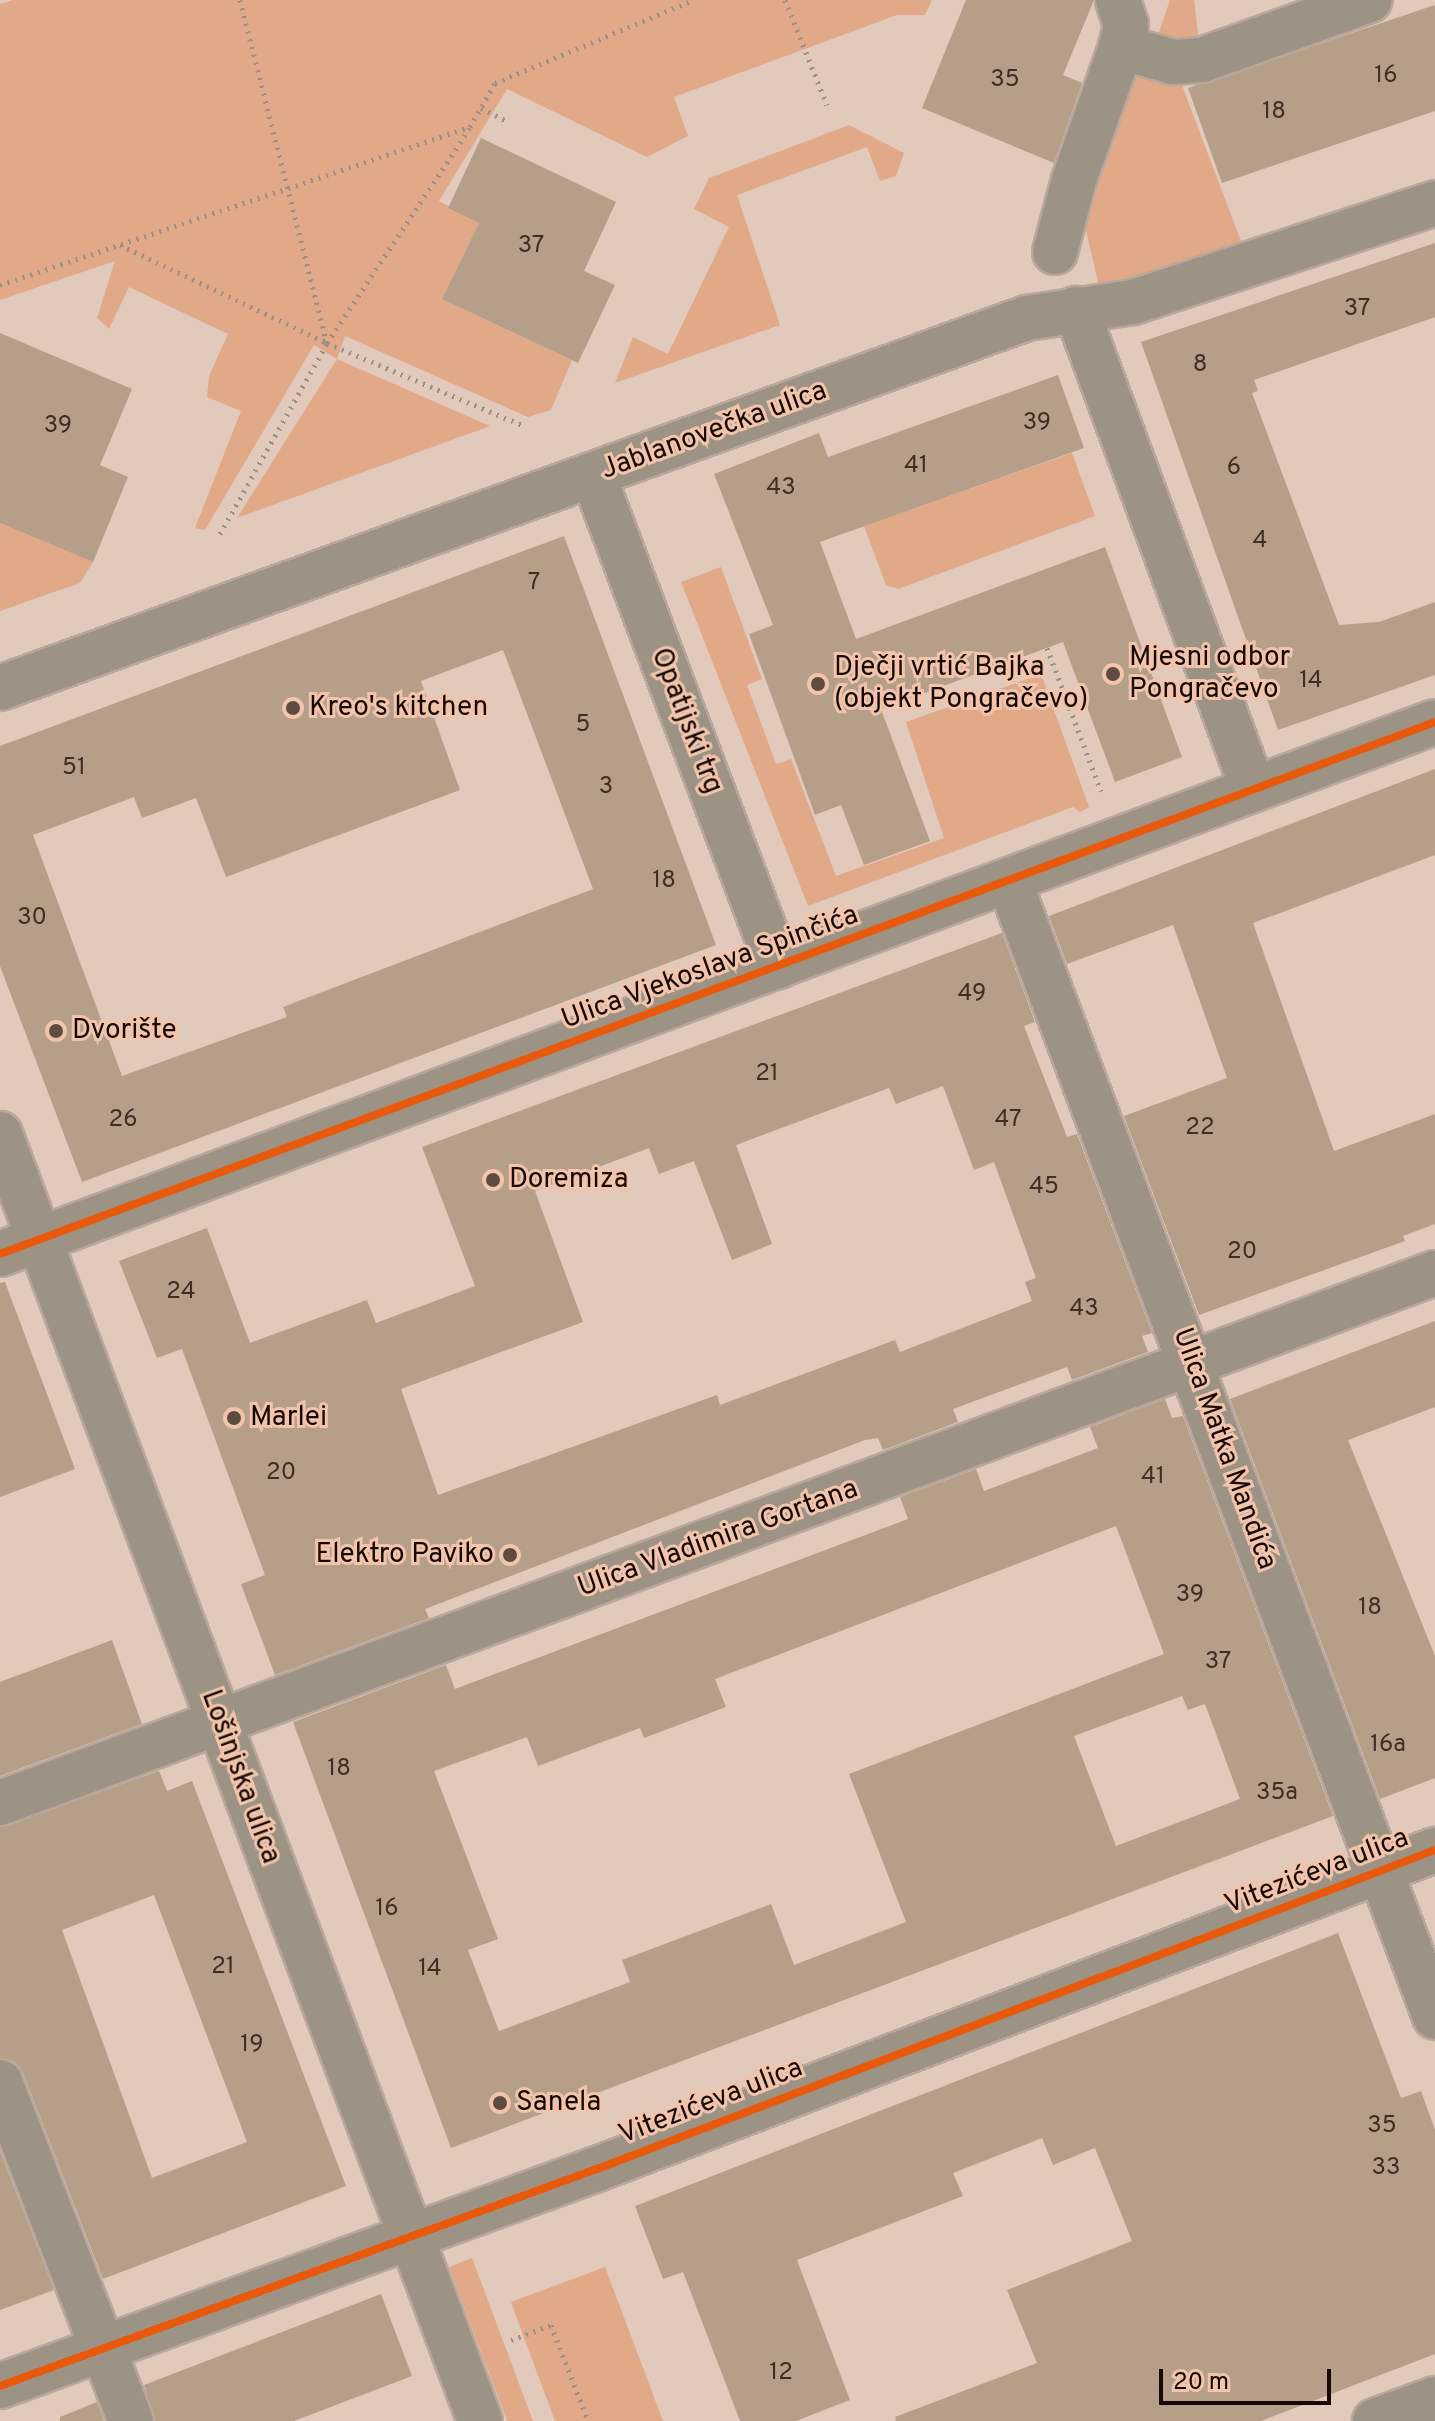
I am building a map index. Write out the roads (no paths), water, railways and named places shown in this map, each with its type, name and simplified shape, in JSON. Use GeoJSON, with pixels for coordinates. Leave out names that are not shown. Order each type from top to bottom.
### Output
{"type":"FeatureCollection","features":[{"type":"Feature","properties":{"kind":"street"},"geometry":{"type":"LineString","coordinates":[[1055,252],[1074,180],[1121,47],[1126,25],[1118,0]]}},
{"type":"Feature","properties":{"kind":"street"},"geometry":{"type":"LineString","coordinates":[[1121,47],[1173,62],[1202,60],[1370,0]]}},
{"type":"Feature","properties":{"kind":"street","name":"Jablanovečka ulica"},"geometry":{"type":"LineString","coordinates":[[0,688],[1027,318],[1133,302],[1435,203]]}},
{"type":"Feature","properties":{"kind":"street"},"geometry":{"type":"LineString","coordinates":[[1076,309],[1253,789]]}},
{"type":"Feature","properties":{"kind":"street","name":"Opatijski trg"},"geometry":{"type":"LineString","coordinates":[[593,475],[778,966]]}},
{"type":"Feature","properties":{"kind":"street","name":"Ulica Vjekoslava Spinčića"},"geometry":{"type":"LineString","coordinates":[[19,1246],[1435,722]]}},
{"type":"Feature","properties":{"kind":"street","name":"Ulica Matka Mandića"},"geometry":{"type":"LineString","coordinates":[[1009,881],[1193,1364],[1435,2017]]}},
{"type":"Feature","properties":{"kind":"street","name":"Lošinjska ulica"},"geometry":{"type":"LineString","coordinates":[[0,1134],[19,1246],[220,1722],[480,2421]]}},
{"type":"Feature","properties":{"kind":"street","name":"Ulica Vladimira Gortana"},"geometry":{"type":"LineString","coordinates":[[0,1803],[1435,1273]]}},
{"type":"Feature","properties":{"kind":"street","name":"Vitezićeva ulica"},"geometry":{"type":"LineString","coordinates":[[0,2386],[410,2238],[1435,1850]]}},
{"type":"Feature","properties":{"kind":"street"},"geometry":{"type":"LineString","coordinates":[[0,2082],[131,2421]]}},
{"type":"Feature","properties":{"kind":"street"},"geometry":{"type":"LineString","coordinates":[[1375,2421],[1435,2399]]}},
{"type":"Feature","properties":{"kind":"place","name":"Mjesni odbor Pongračevo"},"geometry":{"type":"Point","coordinates":[1113,674]}},
{"type":"Feature","properties":{"kind":"place","name":"Dječji vrtić Bajka (objekt Pongračevo)"},"geometry":{"type":"Point","coordinates":[818,684]}},
{"type":"Feature","properties":{"kind":"place","name":"Kreo's kitchen"},"geometry":{"type":"Point","coordinates":[293,708]}},
{"type":"Feature","properties":{"kind":"place","name":"Dvorište"},"geometry":{"type":"Point","coordinates":[56,1031]}},
{"type":"Feature","properties":{"kind":"place","name":"Doremiza"},"geometry":{"type":"Point","coordinates":[493,1180]}},
{"type":"Feature","properties":{"kind":"place","name":"Marlei"},"geometry":{"type":"Point","coordinates":[234,1418]}},
{"type":"Feature","properties":{"kind":"place","name":"Elektro Paviko"},"geometry":{"type":"Point","coordinates":[510,1555]}},
{"type":"Feature","properties":{"kind":"place","name":"Sanela"},"geometry":{"type":"Point","coordinates":[500,2103]}}]}
